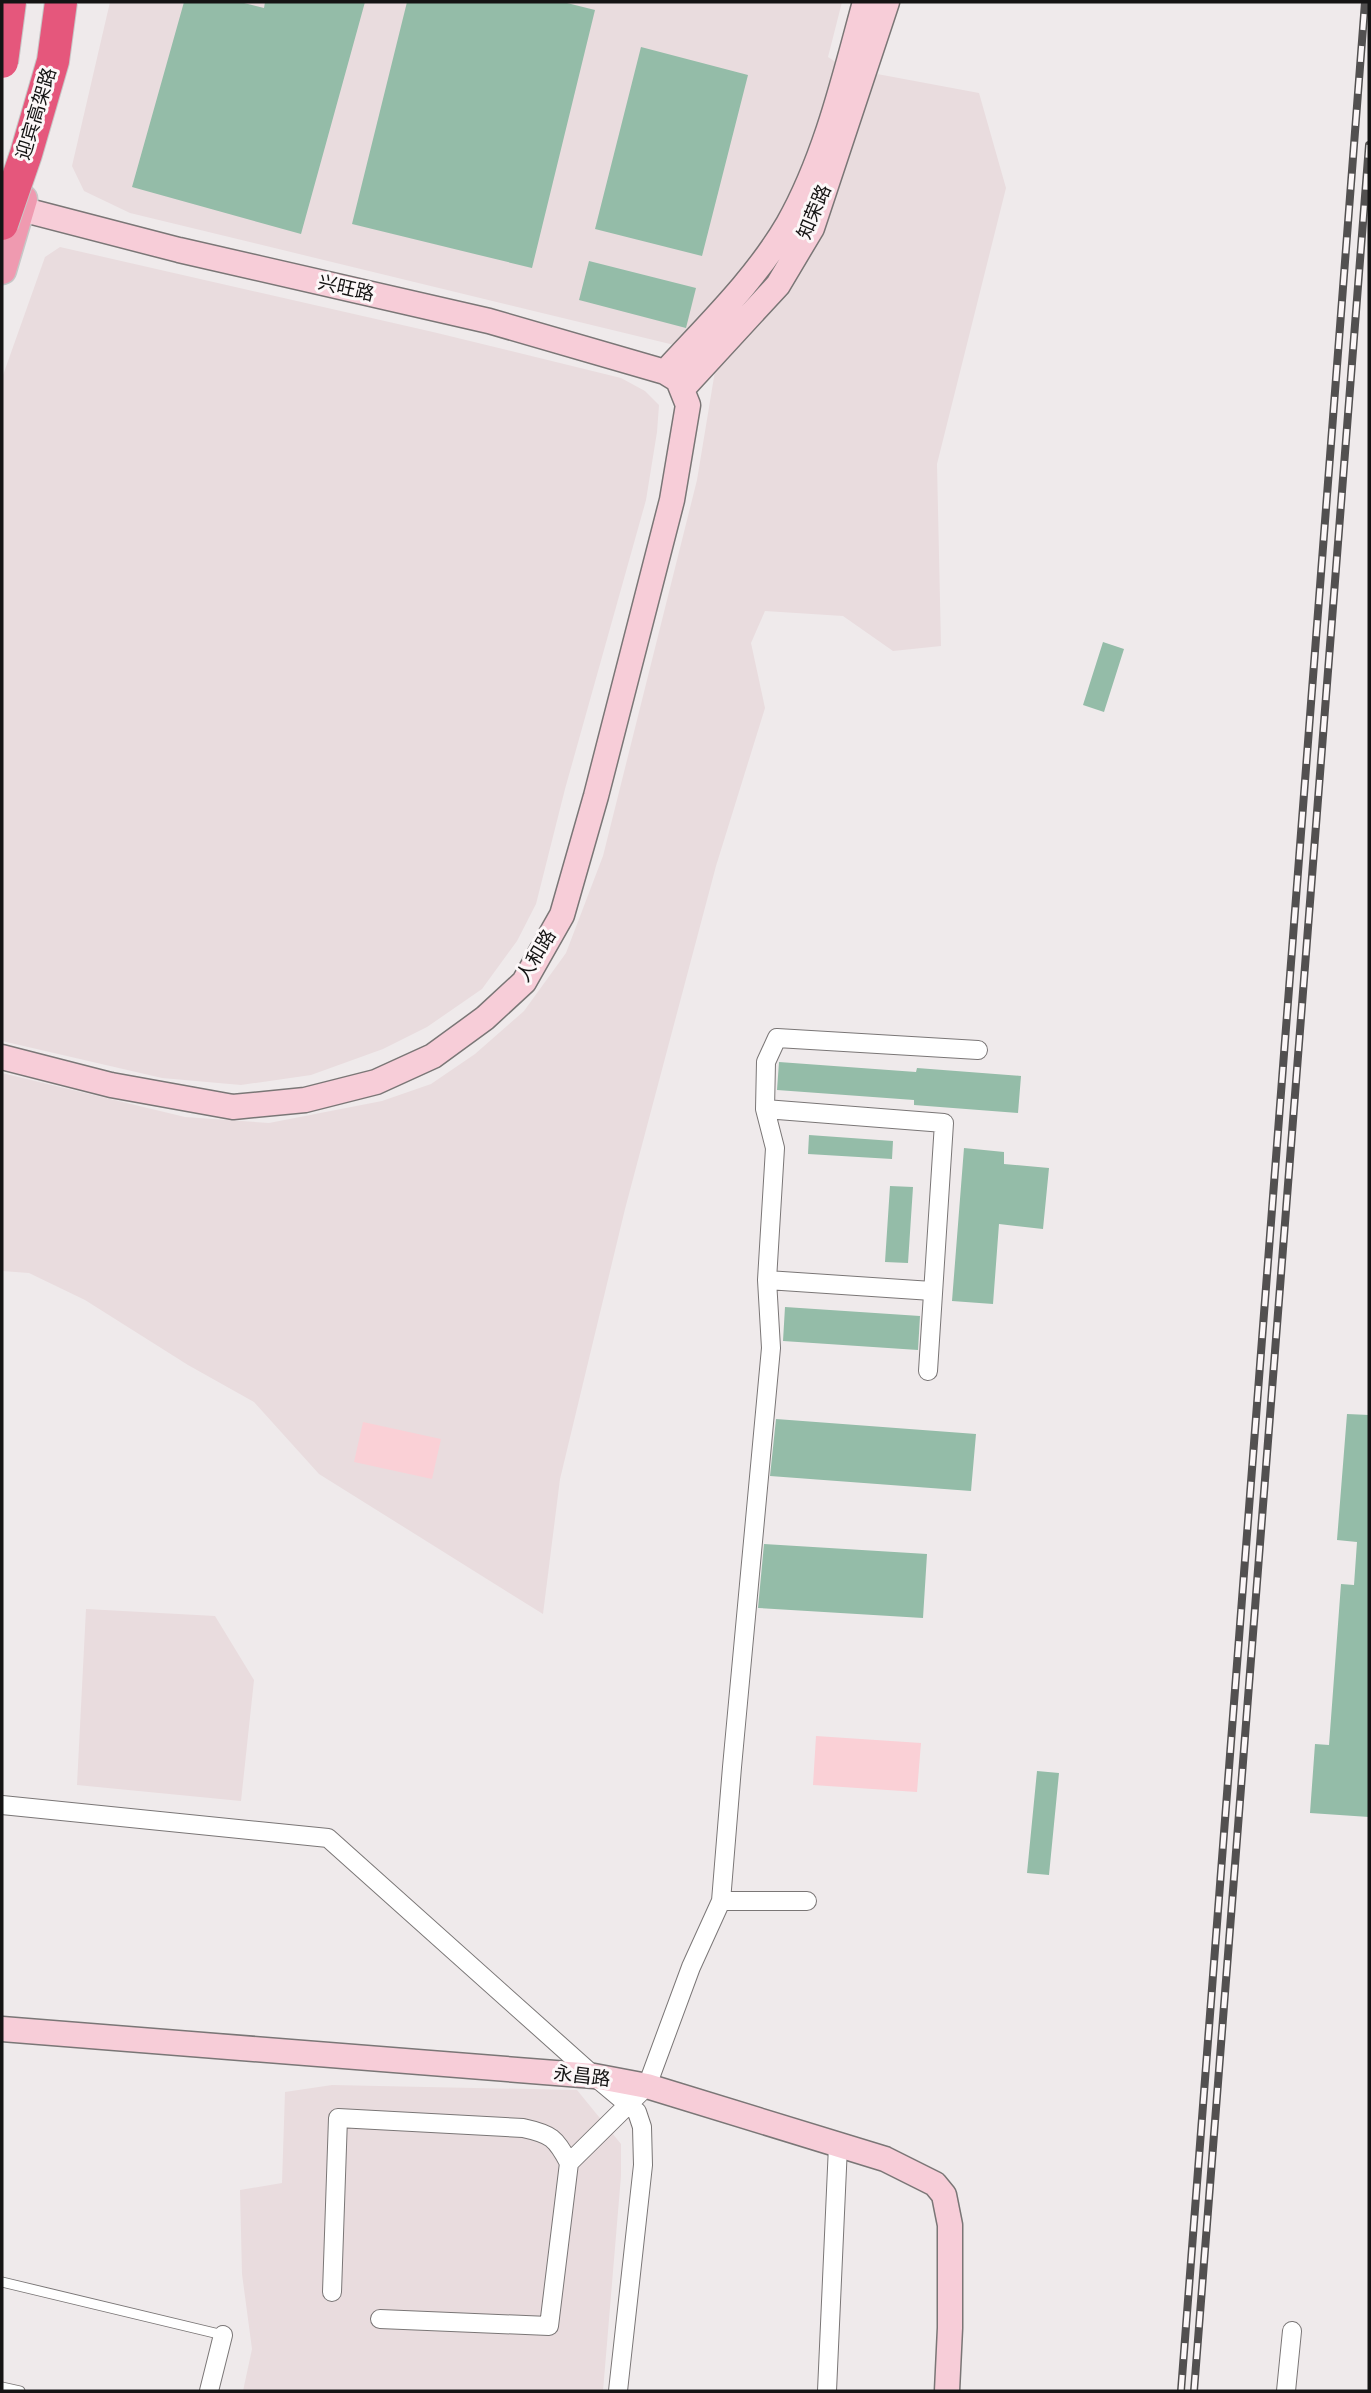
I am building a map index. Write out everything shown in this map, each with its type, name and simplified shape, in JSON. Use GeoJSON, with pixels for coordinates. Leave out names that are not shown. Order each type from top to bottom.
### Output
{"type":"FeatureCollection","features":[{"type":"Feature","properties":{"kind":"highway"},"geometry":{"type":"LineString","coordinates":[[2,60],[10,2]]}},
{"type":"Feature","properties":{"kind":"highway","name":"迎宾高架路"},"geometry":{"type":"LineString","coordinates":[[8,212],[53,61],[61,2]]}},
{"type":"Feature","properties":{"kind":"main road"},"geometry":{"type":"LineString","coordinates":[[2,60],[18,2]]}},
{"type":"Feature","properties":{"kind":"main road"},"geometry":{"type":"LineString","coordinates":[[2,270],[8,212],[45,110],[50,2]]}},
{"type":"Feature","properties":{"kind":"street","name":"知荣路"},"geometry":{"type":"LineString","coordinates":[[674,380],[753,276],[788,224],[816,168],[865,2]]}},
{"type":"Feature","properties":{"kind":"street","name":"知荣路"},"geometry":{"type":"LineString","coordinates":[[674,380],[778,285],[812,228],[887,2]]}},
{"type":"Feature","properties":{"kind":"street","name":"兴旺路"},"geometry":{"type":"LineString","coordinates":[[8,212],[489,321],[674,380]]}},
{"type":"Feature","properties":{"kind":"street","name":"人和路"},"geometry":{"type":"LineString","coordinates":[[2,1056],[111,1085],[233,1107],[305,1100],[376,1082],[433,1056],[485,1018],[524,982],[562,915],[596,796],[672,500],[688,405],[674,380]]}},
{"type":"Feature","properties":{"kind":"street"},"geometry":{"type":"LineString","coordinates":[[569,2163],[647,2086],[691,1967],[721,1901],[771,1349],[767,1280],[775,1148],[765,1109],[766,1062],[777,1038],[978,1050]]}},
{"type":"Feature","properties":{"kind":"street"},"geometry":{"type":"LineString","coordinates":[[765,1109],[944,1123],[928,1371]]}},
{"type":"Feature","properties":{"kind":"street"},"geometry":{"type":"LineString","coordinates":[[767,1280],[932,1290]]}},
{"type":"Feature","properties":{"kind":"street"},"geometry":{"type":"LineString","coordinates":[[2,1805],[328,1838],[594,2076],[630,2105],[637,2112],[642,2127],[643,2165],[618,2391]]}},
{"type":"Feature","properties":{"kind":"street"},"geometry":{"type":"LineString","coordinates":[[721,1901],[807,1901]]}},
{"type":"Feature","properties":{"kind":"street","name":"永昌路"},"geometry":{"type":"LineString","coordinates":[[2,2029],[594,2076],[647,2086],[885,2159],[935,2184],[944,2195],[950,2225],[947,2391]]}},
{"type":"Feature","properties":{"kind":"street"},"geometry":{"type":"LineString","coordinates":[[332,2292],[338,2118],[523,2128],[546,2133],[559,2143],[569,2163],[549,2326],[380,2319]]}},
{"type":"Feature","properties":{"kind":"street"},"geometry":{"type":"LineString","coordinates":[[827,2391],[838,2146]]}},
{"type":"Feature","properties":{"kind":"street"},"geometry":{"type":"LineString","coordinates":[[1286,2391],[1292,2331]]}},
{"type":"Feature","properties":{"kind":"street"},"geometry":{"type":"LineString","coordinates":[[209,2391],[223,2335]]}},
{"type":"Feature","properties":{"kind":"lane"},"geometry":{"type":"LineString","coordinates":[[2,2282],[223,2335]]}},
{"type":"Feature","properties":{"kind":"lane"},"geometry":{"type":"LineString","coordinates":[[2,2387],[20,2391]]}},
{"type":"Feature","properties":{"kind":"shaded area"},"geometry":{"type":"Polygon","coordinates":[[[110,2],[842,2],[828,57],[845,68],[979,93],[1006,188],[937,464],[941,646],[893,651],[843,616],[765,611],[751,643],[765,708],[716,866],[625,1209],[560,1479],[543,1614],[319,1474],[254,1402],[188,1365],[85,1300],[29,1273],[2,1271],[2,1073],[185,1117],[269,1123],[382,1101],[431,1084],[475,1054],[524,1011],[566,953],[603,856],[697,480],[715,371],[699,351],[130,213],[84,191],[72,166],[110,2]]]}},
{"type":"Feature","properties":{"kind":"shaded area"},"geometry":{"type":"Polygon","coordinates":[[[60,247],[621,378],[645,391],[659,405],[646,500],[565,789],[536,904],[517,941],[482,989],[427,1027],[383,1049],[311,1075],[241,1085],[162,1078],[2,1041],[2,378],[45,257],[60,247]]]}},
{"type":"Feature","properties":{"kind":"shaded area"},"geometry":{"type":"Polygon","coordinates":[[[363,1422],[441,1439],[432,1479],[354,1462],[363,1422]]]}},
{"type":"Feature","properties":{"kind":"shaded area"},"geometry":{"type":"Polygon","coordinates":[[[86,1609],[215,1616],[254,1680],[241,1801],[77,1785],[86,1609]]]}},
{"type":"Feature","properties":{"kind":"shaded area"},"geometry":{"type":"Polygon","coordinates":[[[816,1736],[921,1743],[917,1792],[813,1785],[816,1736]]]}},
{"type":"Feature","properties":{"kind":"shaded area"},"geometry":{"type":"Polygon","coordinates":[[[332,2085],[577,2090],[621,2144],[621,2176],[603,2391],[243,2391],[252,2349],[242,2274],[240,2190],[282,2183],[285,2092],[332,2085]]]}},
{"type":"Feature","properties":{"kind":"building"},"geometry":{"type":"Polygon","coordinates":[[[184,2],[240,2],[264,8],[265,2],[365,2],[301,234],[132,187],[184,2]]]}},
{"type":"Feature","properties":{"kind":"building"},"geometry":{"type":"Polygon","coordinates":[[[407,2],[563,2],[595,10],[532,268],[352,224],[407,2]]]}},
{"type":"Feature","properties":{"kind":"building"},"geometry":{"type":"Polygon","coordinates":[[[641,47],[748,75],[702,256],[595,229],[641,47]]]}},
{"type":"Feature","properties":{"kind":"building"},"geometry":{"type":"Polygon","coordinates":[[[589,261],[696,288],[686,328],[579,300],[589,261]]]}},
{"type":"Feature","properties":{"kind":"building"},"geometry":{"type":"Polygon","coordinates":[[[1103,642],[1124,649],[1104,712],[1083,705],[1103,642]]]}},
{"type":"Feature","properties":{"kind":"building"},"geometry":{"type":"Polygon","coordinates":[[[779,1062],[1021,1076],[1018,1113],[914,1105],[914,1100],[777,1090],[779,1062]]]}},
{"type":"Feature","properties":{"kind":"building"},"geometry":{"type":"Polygon","coordinates":[[[809,1135],[893,1141],[892,1159],[808,1154],[809,1135]]]}},
{"type":"Feature","properties":{"kind":"building"},"geometry":{"type":"Polygon","coordinates":[[[964,1148],[1004,1152],[1004,1164],[1049,1168],[1043,1229],[999,1224],[993,1304],[952,1301],[964,1148]]]}},
{"type":"Feature","properties":{"kind":"building"},"geometry":{"type":"Polygon","coordinates":[[[890,1186],[913,1187],[908,1263],[885,1262],[890,1186]]]}},
{"type":"Feature","properties":{"kind":"building"},"geometry":{"type":"Polygon","coordinates":[[[785,1307],[920,1316],[918,1350],[783,1341],[785,1307]]]}},
{"type":"Feature","properties":{"kind":"building"},"geometry":{"type":"Polygon","coordinates":[[[1347,1414],[1369,1415],[1369,1817],[1310,1813],[1315,1744],[1329,1745],[1341,1584],[1354,1585],[1357,1542],[1337,1540],[1347,1414]]]}},
{"type":"Feature","properties":{"kind":"building"},"geometry":{"type":"Polygon","coordinates":[[[776,1419],[976,1434],[971,1491],[770,1476],[776,1419]]]}},
{"type":"Feature","properties":{"kind":"building"},"geometry":{"type":"Polygon","coordinates":[[[764,1544],[927,1554],[923,1618],[758,1608],[764,1544]]]}},
{"type":"Feature","properties":{"kind":"building"},"geometry":{"type":"Polygon","coordinates":[[[1037,1771],[1059,1773],[1049,1875],[1027,1873],[1037,1771]]]}},
{"type":"Feature","properties":{"kind":"railway"},"geometry":{"type":"LineString","coordinates":[[1181,2391],[1365,2]]}},
{"type":"Feature","properties":{"kind":"railway"},"geometry":{"type":"LineString","coordinates":[[1194,2391],[1369,145]]}}]}
